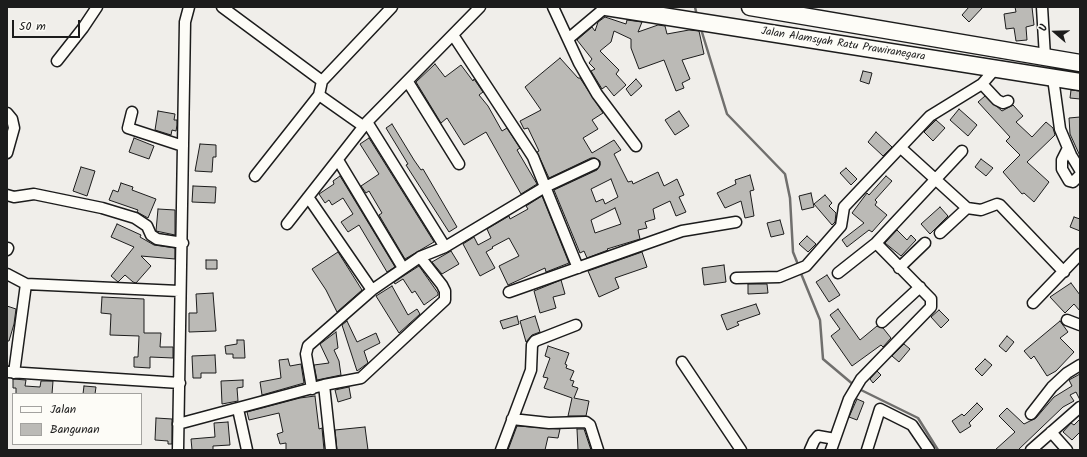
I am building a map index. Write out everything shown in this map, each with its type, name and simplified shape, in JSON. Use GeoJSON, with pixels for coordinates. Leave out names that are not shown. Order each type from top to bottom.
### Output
{"type":"FeatureCollection","features":[{"type":"Feature","properties":{"kind":"highway","name":"Jalan Alamsyah Ratu Prawiranegara"},"geometry":{"type":"LineString","coordinates":[[606,7],[716,26],[1080,82]]}},
{"type":"Feature","properties":{"kind":"highway","name":"Jalan Alamsyah Ratu Prawiranegara"},"geometry":{"type":"LineString","coordinates":[[750,7],[1080,63]]}},
{"type":"Feature","properties":{"kind":"street"},"geometry":{"type":"LineString","coordinates":[[57,61],[83,28],[97,7]]}},
{"type":"Feature","properties":{"kind":"street"},"geometry":{"type":"LineString","coordinates":[[178,450],[180,383],[179,290],[183,243],[185,22],[189,7]]}},
{"type":"Feature","properties":{"kind":"street"},"geometry":{"type":"LineString","coordinates":[[222,7],[322,81]]}},
{"type":"Feature","properties":{"kind":"street"},"geometry":{"type":"LineString","coordinates":[[254,176],[319,95],[322,81],[392,7]]}},
{"type":"Feature","properties":{"kind":"street"},"geometry":{"type":"LineString","coordinates":[[287,224],[365,124],[408,82],[480,7]]}},
{"type":"Feature","properties":{"kind":"street"},"geometry":{"type":"LineString","coordinates":[[553,7],[578,63],[597,94],[636,146]]}},
{"type":"Feature","properties":{"kind":"street"},"geometry":{"type":"LineString","coordinates":[[568,39],[606,7]]}},
{"type":"Feature","properties":{"kind":"street"},"geometry":{"type":"LineString","coordinates":[[1044,8],[1045,57]]}},
{"type":"Feature","properties":{"kind":"street"},"geometry":{"type":"LineString","coordinates":[[453,35],[534,157],[578,268]]}},
{"type":"Feature","properties":{"kind":"street"},"geometry":{"type":"LineString","coordinates":[[736,278],[779,276],[791,273],[806,266],[841,226],[844,207],[930,116],[982,84],[995,69]]}},
{"type":"Feature","properties":{"kind":"street"},"geometry":{"type":"LineString","coordinates":[[1053,78],[1060,129],[1080,170]]}},
{"type":"Feature","properties":{"kind":"street"},"geometry":{"type":"LineString","coordinates":[[408,82],[459,164]]}},
{"type":"Feature","properties":{"kind":"street"},"geometry":{"type":"LineString","coordinates":[[982,84],[997,100],[1002,103],[1008,101]]}},
{"type":"Feature","properties":{"kind":"street"},"geometry":{"type":"LineString","coordinates":[[319,95],[365,124],[445,247]]}},
{"type":"Feature","properties":{"kind":"street"},"geometry":{"type":"LineString","coordinates":[[132,112],[128,128],[183,146]]}},
{"type":"Feature","properties":{"kind":"street"},"geometry":{"type":"LineString","coordinates":[[7,113],[12,119],[14,128],[7,153]]}},
{"type":"Feature","properties":{"kind":"street"},"geometry":{"type":"LineString","coordinates":[[901,148],[967,208],[981,210],[997,204],[1000,205],[1064,272]]}},
{"type":"Feature","properties":{"kind":"street"},"geometry":{"type":"LineString","coordinates":[[1068,148],[1062,160],[1062,169],[1069,181],[1073,182],[1080,175]]}},
{"type":"Feature","properties":{"kind":"street"},"geometry":{"type":"LineString","coordinates":[[838,273],[876,242],[962,151]]}},
{"type":"Feature","properties":{"kind":"street"},"geometry":{"type":"LineString","coordinates":[[338,160],[404,268]]}},
{"type":"Feature","properties":{"kind":"street"},"geometry":{"type":"LineString","coordinates":[[312,389],[306,354],[308,346],[372,290],[420,257],[445,247],[546,187],[594,164]]}},
{"type":"Feature","properties":{"kind":"street"},"geometry":{"type":"LineString","coordinates":[[7,195],[14,197],[36,195],[102,208],[135,218],[147,226],[151,235],[157,239],[183,243]]}},
{"type":"Feature","properties":{"kind":"street"},"geometry":{"type":"LineString","coordinates":[[308,197],[372,290]]}},
{"type":"Feature","properties":{"kind":"street"},"geometry":{"type":"LineString","coordinates":[[940,233],[967,208]]}},
{"type":"Feature","properties":{"kind":"street"},"geometry":{"type":"LineString","coordinates":[[509,292],[682,231],[736,222]]}},
{"type":"Feature","properties":{"kind":"street"},"geometry":{"type":"LineString","coordinates":[[831,450],[849,399],[861,379],[930,311],[932,302],[920,287],[899,268],[876,242]]}},
{"type":"Feature","properties":{"kind":"street"},"geometry":{"type":"LineString","coordinates":[[899,268],[925,243]]}},
{"type":"Feature","properties":{"kind":"street"},"geometry":{"type":"LineString","coordinates":[[1033,304],[1080,255]]}},
{"type":"Feature","properties":{"kind":"street"},"geometry":{"type":"LineString","coordinates":[[178,424],[324,385],[361,378],[444,300],[445,291],[420,257]]}},
{"type":"Feature","properties":{"kind":"street"},"geometry":{"type":"LineString","coordinates":[[7,274],[26,284],[179,290]]}},
{"type":"Feature","properties":{"kind":"street"},"geometry":{"type":"LineString","coordinates":[[26,284],[10,373],[180,383]]}},
{"type":"Feature","properties":{"kind":"street"},"geometry":{"type":"LineString","coordinates":[[882,322],[920,287]]}},
{"type":"Feature","properties":{"kind":"street"},"geometry":{"type":"LineString","coordinates":[[1067,320],[1080,325]]}},
{"type":"Feature","properties":{"kind":"street"},"geometry":{"type":"LineString","coordinates":[[501,450],[531,370],[532,345],[535,341],[576,325]]}},
{"type":"Feature","properties":{"kind":"street"},"geometry":{"type":"LineString","coordinates":[[682,362],[741,450]]}},
{"type":"Feature","properties":{"kind":"street"},"geometry":{"type":"LineString","coordinates":[[1031,414],[1052,388],[1067,373],[1080,365]]}},
{"type":"Feature","properties":{"kind":"street"},"geometry":{"type":"LineString","coordinates":[[324,385],[331,450]]}},
{"type":"Feature","properties":{"kind":"street"},"geometry":{"type":"LineString","coordinates":[[1031,450],[1080,407]]}},
{"type":"Feature","properties":{"kind":"street"},"geometry":{"type":"LineString","coordinates":[[238,409],[247,450]]}},
{"type":"Feature","properties":{"kind":"street"},"geometry":{"type":"LineString","coordinates":[[867,450],[880,409],[912,425],[929,450]]}},
{"type":"Feature","properties":{"kind":"street"},"geometry":{"type":"LineString","coordinates":[[512,418],[549,423],[586,422],[590,425],[598,450]]}},
{"type":"Feature","properties":{"kind":"street"},"geometry":{"type":"LineString","coordinates":[[1051,432],[1067,450]]}},
{"type":"Feature","properties":{"kind":"street"},"geometry":{"type":"LineString","coordinates":[[810,450],[816,437],[820,436],[835,439]]}},
{"type":"Feature","properties":{"kind":"building"},"geometry":{"type":"Polygon","coordinates":[[[969,7],[983,7],[969,22],[962,15],[969,7]]]}},
{"type":"Feature","properties":{"kind":"building"},"geometry":{"type":"Polygon","coordinates":[[[1015,7],[1032,7],[1034,25],[1026,27],[1027,40],[1016,41],[1014,28],[1006,29],[1004,14],[1016,12],[1015,7]]]}},
{"type":"Feature","properties":{"kind":"building"},"geometry":{"type":"Polygon","coordinates":[[[605,17],[626,24],[627,20],[642,22],[638,32],[658,25],[665,26],[667,34],[689,30],[699,31],[704,54],[682,60],[690,79],[682,83],[684,88],[676,91],[664,60],[639,69],[631,48],[631,39],[614,31],[611,42],[600,51],[619,70],[616,74],[626,85],[614,96],[606,86],[602,89],[591,71],[595,69],[589,63],[592,59],[577,40],[592,27],[595,31],[598,22],[605,17]]]}},
{"type":"Feature","properties":{"kind":"building"},"geometry":{"type":"Polygon","coordinates":[[[560,58],[578,78],[580,78],[603,113],[592,120],[598,129],[583,138],[592,153],[614,140],[621,150],[614,154],[628,182],[632,181],[633,184],[658,172],[664,186],[677,179],[684,195],[679,197],[686,212],[676,216],[670,201],[653,209],[655,219],[645,222],[647,228],[638,230],[640,239],[607,249],[608,250],[587,258],[584,251],[580,253],[554,190],[597,170],[600,165],[600,161],[595,158],[591,158],[549,178],[537,152],[539,151],[528,128],[524,129],[520,121],[541,110],[525,87],[560,58]],[[611,179],[591,189],[596,202],[603,199],[605,204],[618,197],[611,179]],[[615,208],[591,220],[595,233],[621,224],[615,208]]]}},
{"type":"Feature","properties":{"kind":"building"},"geometry":{"type":"Polygon","coordinates":[[[435,64],[445,77],[461,65],[473,81],[474,79],[483,92],[479,95],[488,106],[502,131],[507,128],[520,148],[517,150],[537,184],[521,194],[486,132],[464,145],[447,118],[441,123],[416,82],[435,64]]]}},
{"type":"Feature","properties":{"kind":"building"},"geometry":{"type":"Polygon","coordinates":[[[863,71],[872,73],[869,84],[860,81],[863,71]]]}},
{"type":"Feature","properties":{"kind":"building"},"geometry":{"type":"Polygon","coordinates":[[[636,79],[642,86],[631,96],[626,89],[636,79]]]}},
{"type":"Feature","properties":{"kind":"building"},"geometry":{"type":"Polygon","coordinates":[[[1071,90],[1080,91],[1080,99],[1070,98],[1071,90]]]}},
{"type":"Feature","properties":{"kind":"building"},"geometry":{"type":"Polygon","coordinates":[[[985,96],[1002,111],[1013,105],[1023,116],[1016,122],[1032,137],[1046,122],[1053,128],[1055,135],[1027,162],[1049,182],[1034,202],[1024,193],[1022,194],[1003,172],[1020,155],[1006,141],[1010,137],[978,102],[985,96]]]}},
{"type":"Feature","properties":{"kind":"building"},"geometry":{"type":"Polygon","coordinates":[[[959,109],[977,125],[968,136],[950,120],[959,109]]]}},
{"type":"Feature","properties":{"kind":"building"},"geometry":{"type":"Polygon","coordinates":[[[158,111],[175,114],[174,120],[177,120],[176,131],[172,130],[171,135],[155,130],[158,111]]]}},
{"type":"Feature","properties":{"kind":"building"},"geometry":{"type":"Polygon","coordinates":[[[679,111],[689,126],[675,135],[665,120],[679,111]]]}},
{"type":"Feature","properties":{"kind":"building"},"geometry":{"type":"Polygon","coordinates":[[[1080,117],[1080,156],[1070,134],[1069,118],[1080,117]]]}},
{"type":"Feature","properties":{"kind":"building"},"geometry":{"type":"Polygon","coordinates":[[[936,120],[945,128],[933,141],[924,132],[936,120]]]}},
{"type":"Feature","properties":{"kind":"building"},"geometry":{"type":"Polygon","coordinates":[[[392,124],[414,160],[421,170],[423,169],[457,227],[449,232],[406,165],[408,164],[386,128],[392,124]]]}},
{"type":"Feature","properties":{"kind":"building"},"geometry":{"type":"Polygon","coordinates":[[[876,132],[892,147],[883,156],[868,142],[876,132]]]}},
{"type":"Feature","properties":{"kind":"building"},"geometry":{"type":"Polygon","coordinates":[[[134,138],[154,146],[149,159],[129,152],[134,138]]]}},
{"type":"Feature","properties":{"kind":"building"},"geometry":{"type":"Polygon","coordinates":[[[369,138],[434,242],[405,259],[379,215],[382,213],[369,191],[366,193],[361,186],[379,174],[360,144],[369,138]]]}},
{"type":"Feature","properties":{"kind":"building"},"geometry":{"type":"Polygon","coordinates":[[[200,144],[216,145],[216,157],[213,157],[212,172],[195,171],[200,144]]]}},
{"type":"Feature","properties":{"kind":"building"},"geometry":{"type":"Polygon","coordinates":[[[981,159],[993,168],[986,176],[975,167],[981,159]]]}},
{"type":"Feature","properties":{"kind":"building"},"geometry":{"type":"Polygon","coordinates":[[[81,167],[95,171],[87,196],[73,191],[81,167]]]}},
{"type":"Feature","properties":{"kind":"building"},"geometry":{"type":"Polygon","coordinates":[[[846,168],[857,179],[851,185],[840,173],[846,168]]]}},
{"type":"Feature","properties":{"kind":"building"},"geometry":{"type":"Polygon","coordinates":[[[750,175],[754,190],[750,191],[754,216],[745,218],[741,201],[725,208],[717,193],[736,184],[735,180],[750,175]]]}},
{"type":"Feature","properties":{"kind":"building"},"geometry":{"type":"Polygon","coordinates":[[[340,176],[395,267],[387,272],[359,225],[348,232],[341,222],[353,214],[343,198],[332,205],[329,200],[325,203],[319,194],[334,184],[333,181],[340,176]]]}},
{"type":"Feature","properties":{"kind":"building"},"geometry":{"type":"Polygon","coordinates":[[[886,176],[892,181],[875,200],[877,202],[875,205],[887,215],[872,232],[869,230],[847,247],[842,240],[864,223],[852,213],[867,193],[869,195],[886,176]]]}},
{"type":"Feature","properties":{"kind":"building"},"geometry":{"type":"Polygon","coordinates":[[[121,183],[133,187],[132,190],[156,199],[148,218],[137,212],[138,210],[109,200],[113,190],[118,192],[121,183]]]}},
{"type":"Feature","properties":{"kind":"building"},"geometry":{"type":"Polygon","coordinates":[[[193,186],[216,187],[215,203],[192,202],[193,186]]]}},
{"type":"Feature","properties":{"kind":"building"},"geometry":{"type":"Polygon","coordinates":[[[811,193],[814,207],[802,210],[799,196],[811,193]]]}},
{"type":"Feature","properties":{"kind":"building"},"geometry":{"type":"Polygon","coordinates":[[[825,195],[832,203],[829,206],[836,213],[835,222],[832,225],[814,204],[825,195]]]}},
{"type":"Feature","properties":{"kind":"building"},"geometry":{"type":"Polygon","coordinates":[[[542,196],[569,263],[546,272],[545,268],[508,285],[499,266],[519,256],[509,238],[486,252],[495,268],[480,276],[463,244],[474,237],[478,245],[491,238],[487,229],[509,216],[510,219],[528,209],[526,206],[542,196]]]}},
{"type":"Feature","properties":{"kind":"building"},"geometry":{"type":"Polygon","coordinates":[[[940,207],[948,216],[930,234],[921,224],[940,207]]]}},
{"type":"Feature","properties":{"kind":"building"},"geometry":{"type":"Polygon","coordinates":[[[158,209],[175,210],[175,235],[156,231],[158,209]]]}},
{"type":"Feature","properties":{"kind":"building"},"geometry":{"type":"Polygon","coordinates":[[[1074,217],[1080,219],[1080,231],[1070,227],[1074,217]]]}},
{"type":"Feature","properties":{"kind":"building"},"geometry":{"type":"Polygon","coordinates":[[[780,220],[784,234],[771,237],[767,223],[780,220]]]}},
{"type":"Feature","properties":{"kind":"building"},"geometry":{"type":"Polygon","coordinates":[[[117,224],[141,235],[140,237],[154,245],[175,248],[175,259],[141,256],[151,266],[136,283],[125,275],[118,282],[111,276],[134,247],[111,237],[117,224]]]}},
{"type":"Feature","properties":{"kind":"building"},"geometry":{"type":"Polygon","coordinates":[[[897,230],[907,240],[911,235],[916,240],[901,256],[885,243],[897,230]]]}},
{"type":"Feature","properties":{"kind":"building"},"geometry":{"type":"Polygon","coordinates":[[[807,236],[816,244],[808,252],[799,244],[807,236]]]}},
{"type":"Feature","properties":{"kind":"building"},"geometry":{"type":"Polygon","coordinates":[[[451,251],[459,264],[442,274],[432,262],[451,251]]]}},
{"type":"Feature","properties":{"kind":"building"},"geometry":{"type":"Polygon","coordinates":[[[338,252],[362,290],[337,312],[326,290],[312,269],[338,252]]]}},
{"type":"Feature","properties":{"kind":"building"},"geometry":{"type":"Polygon","coordinates":[[[642,252],[647,267],[615,278],[619,288],[599,297],[588,271],[642,252]]]}},
{"type":"Feature","properties":{"kind":"building"},"geometry":{"type":"Polygon","coordinates":[[[206,260],[217,260],[217,269],[206,269],[206,260]]]}},
{"type":"Feature","properties":{"kind":"building"},"geometry":{"type":"Polygon","coordinates":[[[724,265],[726,282],[704,285],[702,268],[724,265]]]}},
{"type":"Feature","properties":{"kind":"building"},"geometry":{"type":"Polygon","coordinates":[[[419,266],[438,293],[438,295],[424,305],[415,291],[412,293],[403,279],[395,284],[394,282],[419,266]]]}},
{"type":"Feature","properties":{"kind":"building"},"geometry":{"type":"Polygon","coordinates":[[[827,275],[840,295],[829,302],[816,282],[827,275]]]}},
{"type":"Feature","properties":{"kind":"building"},"geometry":{"type":"Polygon","coordinates":[[[561,280],[565,294],[553,297],[556,308],[540,313],[534,291],[561,280]]]}},
{"type":"Feature","properties":{"kind":"building"},"geometry":{"type":"Polygon","coordinates":[[[1071,283],[1080,295],[1080,311],[1074,304],[1065,313],[1050,297],[1071,283]]]}},
{"type":"Feature","properties":{"kind":"building"},"geometry":{"type":"Polygon","coordinates":[[[748,284],[767,284],[768,293],[748,294],[748,284]]]}},
{"type":"Feature","properties":{"kind":"building"},"geometry":{"type":"Polygon","coordinates":[[[392,286],[408,315],[417,309],[420,314],[399,333],[376,296],[392,286]]]}},
{"type":"Feature","properties":{"kind":"building"},"geometry":{"type":"Polygon","coordinates":[[[213,293],[216,331],[189,332],[189,313],[197,313],[196,294],[213,293]]]}},
{"type":"Feature","properties":{"kind":"building"},"geometry":{"type":"Polygon","coordinates":[[[102,297],[144,299],[144,333],[161,333],[160,347],[173,347],[173,358],[150,357],[150,368],[134,367],[134,357],[138,357],[139,336],[110,335],[111,314],[101,313],[102,297]]]}},
{"type":"Feature","properties":{"kind":"building"},"geometry":{"type":"Polygon","coordinates":[[[756,304],[760,314],[737,322],[739,325],[727,330],[721,315],[756,304]]]}},
{"type":"Feature","properties":{"kind":"building"},"geometry":{"type":"Polygon","coordinates":[[[7,306],[16,309],[14,324],[9,341],[7,341],[7,306]]]}},
{"type":"Feature","properties":{"kind":"building"},"geometry":{"type":"Polygon","coordinates":[[[838,309],[860,340],[877,326],[883,328],[891,338],[883,347],[881,345],[852,366],[831,336],[840,329],[830,315],[838,309]]]}},
{"type":"Feature","properties":{"kind":"building"},"geometry":{"type":"Polygon","coordinates":[[[939,310],[949,320],[941,328],[931,317],[939,310]]]}},
{"type":"Feature","properties":{"kind":"building"},"geometry":{"type":"Polygon","coordinates":[[[517,316],[519,324],[503,329],[500,321],[517,316]]]}},
{"type":"Feature","properties":{"kind":"building"},"geometry":{"type":"Polygon","coordinates":[[[535,316],[540,332],[532,335],[526,342],[520,321],[535,316]]]}},
{"type":"Feature","properties":{"kind":"building"},"geometry":{"type":"Polygon","coordinates":[[[347,321],[357,342],[376,333],[380,343],[364,351],[368,363],[357,371],[342,325],[347,321]]]}},
{"type":"Feature","properties":{"kind":"building"},"geometry":{"type":"Polygon","coordinates":[[[1060,321],[1068,332],[1060,338],[1074,352],[1056,371],[1047,376],[1034,356],[1031,359],[1024,351],[1060,321]]]}},
{"type":"Feature","properties":{"kind":"building"},"geometry":{"type":"Polygon","coordinates":[[[336,332],[338,348],[334,350],[339,361],[341,375],[317,380],[314,365],[329,363],[320,344],[336,332]]]}},
{"type":"Feature","properties":{"kind":"building"},"geometry":{"type":"Polygon","coordinates":[[[1007,336],[1014,342],[1006,352],[999,346],[1007,336]]]}},
{"type":"Feature","properties":{"kind":"building"},"geometry":{"type":"Polygon","coordinates":[[[237,340],[244,340],[245,358],[233,358],[233,354],[226,354],[225,346],[237,344],[237,340]]]}},
{"type":"Feature","properties":{"kind":"building"},"geometry":{"type":"Polygon","coordinates":[[[904,344],[910,349],[899,362],[892,356],[904,344]]]}},
{"type":"Feature","properties":{"kind":"building"},"geometry":{"type":"Polygon","coordinates":[[[548,346],[569,353],[565,364],[567,365],[566,368],[574,371],[570,380],[574,381],[572,386],[578,388],[574,398],[589,401],[586,416],[568,416],[572,398],[544,388],[548,378],[543,377],[550,358],[545,356],[548,346]]]}},
{"type":"Feature","properties":{"kind":"building"},"geometry":{"type":"Polygon","coordinates":[[[215,355],[216,373],[201,373],[201,378],[193,378],[192,356],[215,355]]]}},
{"type":"Feature","properties":{"kind":"building"},"geometry":{"type":"Polygon","coordinates":[[[288,359],[290,366],[301,364],[304,383],[262,395],[260,382],[281,378],[279,360],[288,359]]]}},
{"type":"Feature","properties":{"kind":"building"},"geometry":{"type":"Polygon","coordinates":[[[985,359],[992,365],[982,376],[975,369],[985,359]]]}},
{"type":"Feature","properties":{"kind":"building"},"geometry":{"type":"Polygon","coordinates":[[[877,371],[881,375],[873,383],[870,379],[877,371]]]}},
{"type":"Feature","properties":{"kind":"building"},"geometry":{"type":"Polygon","coordinates":[[[1080,374],[1080,400],[1076,392],[1070,395],[1074,401],[1063,407],[1018,450],[995,450],[1015,432],[999,416],[1007,408],[1024,424],[1036,418],[1054,397],[1072,386],[1069,380],[1080,374]]]}},
{"type":"Feature","properties":{"kind":"building"},"geometry":{"type":"Polygon","coordinates":[[[13,379],[26,380],[25,386],[40,387],[41,381],[53,381],[52,393],[16,393],[16,388],[13,388],[13,379]]]}},
{"type":"Feature","properties":{"kind":"building"},"geometry":{"type":"Polygon","coordinates":[[[243,380],[243,387],[237,388],[238,401],[222,404],[221,381],[243,380]]]}},
{"type":"Feature","properties":{"kind":"building"},"geometry":{"type":"Polygon","coordinates":[[[84,386],[96,387],[95,393],[83,393],[84,386]]]}},
{"type":"Feature","properties":{"kind":"building"},"geometry":{"type":"Polygon","coordinates":[[[349,387],[351,398],[338,402],[335,390],[349,387]]]}},
{"type":"Feature","properties":{"kind":"building"},"geometry":{"type":"Polygon","coordinates":[[[315,396],[319,429],[322,428],[324,450],[286,450],[286,443],[280,444],[277,434],[283,432],[279,413],[249,420],[247,412],[300,398],[315,396]]]}},
{"type":"Feature","properties":{"kind":"building"},"geometry":{"type":"Polygon","coordinates":[[[857,399],[864,402],[857,420],[849,417],[857,399]]]}},
{"type":"Feature","properties":{"kind":"building"},"geometry":{"type":"Polygon","coordinates":[[[977,403],[983,409],[969,423],[971,426],[960,433],[952,421],[962,414],[964,416],[977,403]]]}},
{"type":"Feature","properties":{"kind":"building"},"geometry":{"type":"Polygon","coordinates":[[[156,418],[172,419],[172,444],[168,444],[168,441],[155,440],[156,418]]]}},
{"type":"Feature","properties":{"kind":"building"},"geometry":{"type":"Polygon","coordinates":[[[1080,419],[1080,432],[1072,440],[1063,432],[1071,423],[1074,425],[1080,419]]]}},
{"type":"Feature","properties":{"kind":"building"},"geometry":{"type":"Polygon","coordinates":[[[228,422],[230,445],[213,446],[213,450],[192,450],[191,439],[215,437],[214,423],[228,422]]]}},
{"type":"Feature","properties":{"kind":"building"},"geometry":{"type":"Polygon","coordinates":[[[517,426],[560,429],[558,438],[548,437],[545,450],[508,450],[517,426]]]}},
{"type":"Feature","properties":{"kind":"building"},"geometry":{"type":"Polygon","coordinates":[[[365,427],[368,450],[337,450],[335,430],[365,427]]]}},
{"type":"Feature","properties":{"kind":"building"},"geometry":{"type":"Polygon","coordinates":[[[577,429],[584,429],[591,450],[578,450],[577,429]]]}},
{"type":"Feature","properties":{"kind":"waterway"},"geometry":{"type":"LineString","coordinates":[[695,7],[697,16]]}},
{"type":"Feature","properties":{"kind":"waterway"},"geometry":{"type":"LineString","coordinates":[[701,29],[727,114],[785,174],[790,198],[793,252],[799,267]]}},
{"type":"Feature","properties":{"kind":"waterway"},"geometry":{"type":"LineString","coordinates":[[800,271],[820,320],[823,359],[855,386]]}},
{"type":"Feature","properties":{"kind":"waterway"},"geometry":{"type":"LineString","coordinates":[[859,389],[918,418],[938,450]]}}]}
